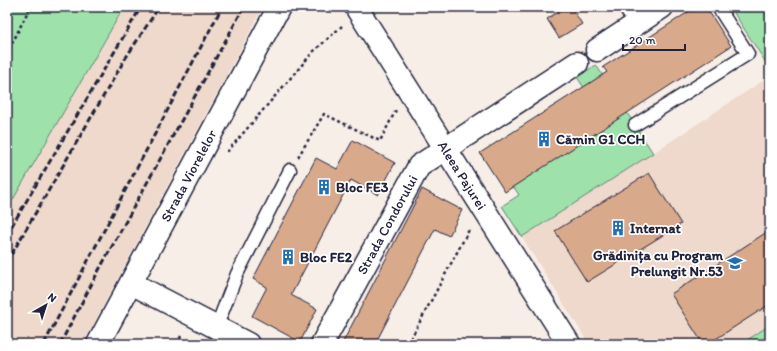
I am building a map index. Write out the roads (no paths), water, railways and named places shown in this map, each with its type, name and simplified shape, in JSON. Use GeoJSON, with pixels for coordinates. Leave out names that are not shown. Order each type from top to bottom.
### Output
{"type":"FeatureCollection","features":[{"type":"Feature","properties":{"kind":"street","name":"Strada Viorelelor"},"geometry":{"type":"LineString","coordinates":[[98,344],[279,7]]}},
{"type":"Feature","properties":{"kind":"street"},"geometry":{"type":"LineString","coordinates":[[597,50],[630,16],[662,7]]}},
{"type":"Feature","properties":{"kind":"street","name":"Aleea Pajurei"},"geometry":{"type":"LineString","coordinates":[[351,15],[408,89],[569,344]]}},
{"type":"Feature","properties":{"kind":"street","name":"Strada Condorului"},"geometry":{"type":"LineString","coordinates":[[322,344],[419,166],[577,63]]}},
{"type":"Feature","properties":{"kind":"street"},"geometry":{"type":"LineString","coordinates":[[131,283],[248,344]]}},
{"type":"Feature","properties":{"kind":"lane"},"geometry":{"type":"LineString","coordinates":[[635,126],[748,54],[718,7]]}},
{"type":"Feature","properties":{"kind":"lane"},"geometry":{"type":"LineString","coordinates":[[216,328],[237,274],[290,170]]}},
{"type":"Feature","properties":{"kind":"railway"},"geometry":{"type":"LineString","coordinates":[[7,234],[141,7]]}},
{"type":"Feature","properties":{"kind":"railway"},"geometry":{"type":"LineString","coordinates":[[7,262],[125,59],[159,7]]}},
{"type":"Feature","properties":{"kind":"railway"},"geometry":{"type":"LineString","coordinates":[[44,344],[222,7]]}},
{"type":"Feature","properties":{"kind":"railway"},"geometry":{"type":"LineString","coordinates":[[60,344],[99,270],[244,7]]}},
{"type":"Feature","properties":{"kind":"place","name":"Cămin G1 CCH"},"geometry":{"type":"Point","coordinates":[544,139]}},
{"type":"Feature","properties":{"kind":"place","name":"Bloc FE3"},"geometry":{"type":"Point","coordinates":[324,187]}},
{"type":"Feature","properties":{"kind":"place","name":"Internat"},"geometry":{"type":"Point","coordinates":[618,228]}},
{"type":"Feature","properties":{"kind":"place","name":"Bloc FE2"},"geometry":{"type":"Point","coordinates":[288,257]}},
{"type":"Feature","properties":{"kind":"place","name":"Grădinița cu Program Prelungit Nr.53"},"geometry":{"type":"Point","coordinates":[735,263]}}]}
